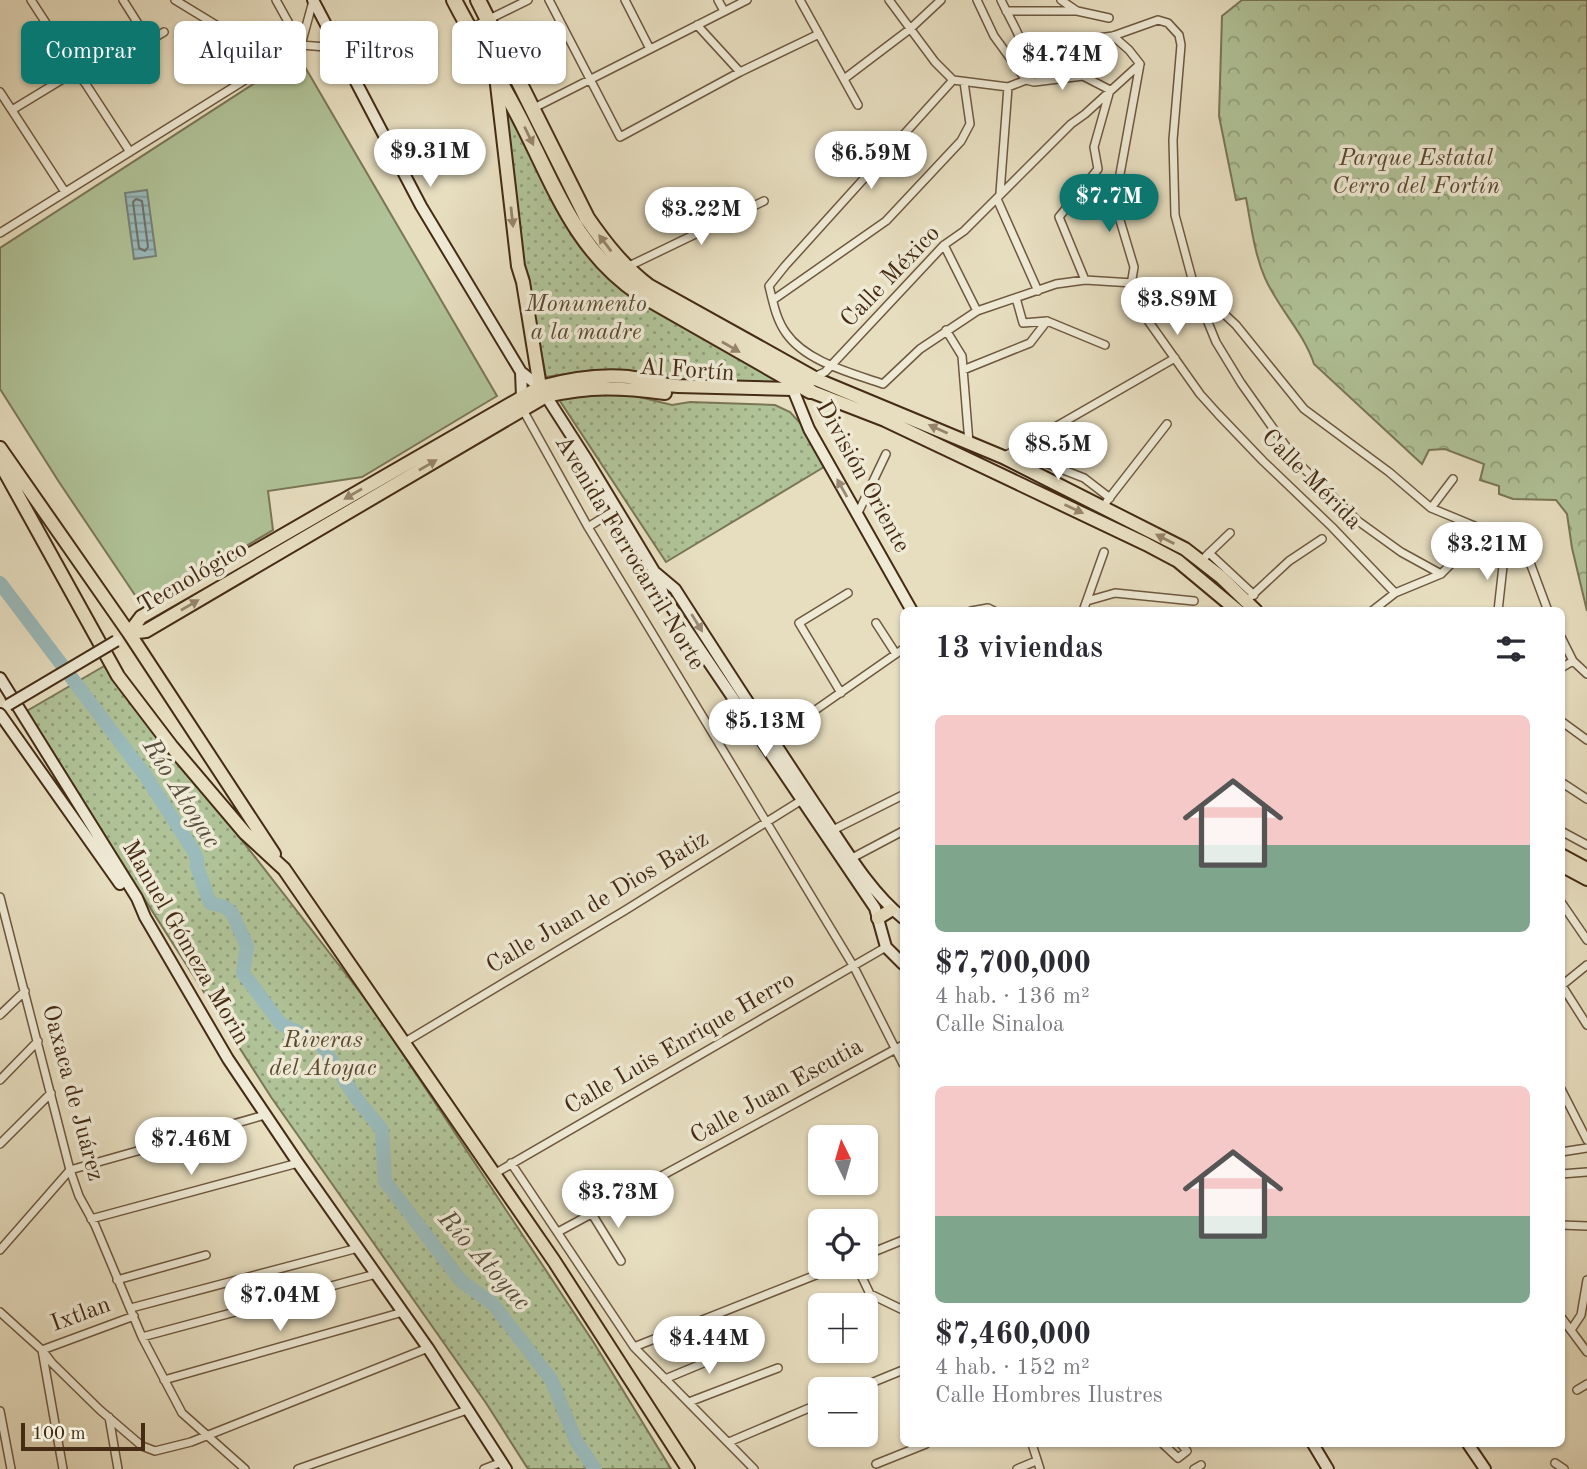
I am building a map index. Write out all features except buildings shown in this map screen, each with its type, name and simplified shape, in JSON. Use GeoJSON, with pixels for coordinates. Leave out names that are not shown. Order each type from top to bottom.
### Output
{"type":"FeatureCollection","features":[{"type":"Feature","properties":{"kind":"highway"},"geometry":{"type":"LineString","coordinates":[[454,0],[465,21]]}},
{"type":"Feature","properties":{"kind":"highway"},"geometry":{"type":"LineString","coordinates":[[478,0],[587,218],[606,246],[649,286],[782,361],[806,385]]}},
{"type":"Feature","properties":{"kind":"highway"},"geometry":{"type":"LineString","coordinates":[[501,84],[565,211],[594,254],[633,289],[806,385]]}},
{"type":"Feature","properties":{"kind":"main road"},"geometry":{"type":"LineString","coordinates":[[497,84],[512,223],[543,392]]}},
{"type":"Feature","properties":{"kind":"main road","name":"Al Fortín"},"geometry":{"type":"LineString","coordinates":[[543,392],[564,381],[605,376],[632,377],[678,386],[806,385]]}},
{"type":"Feature","properties":{"kind":"main road"},"geometry":{"type":"LineString","coordinates":[[806,385],[969,443],[1106,503],[1185,549],[1205,557],[1246,602]]}},
{"type":"Feature","properties":{"kind":"main road"},"geometry":{"type":"LineString","coordinates":[[806,385],[1146,544],[1246,602]]}},
{"type":"Feature","properties":{"kind":"main road","name":"Tecnológico"},"geometry":{"type":"LineString","coordinates":[[129,633],[141,617],[543,392]]}},
{"type":"Feature","properties":{"kind":"main road"},"geometry":{"type":"LineString","coordinates":[[0,448],[129,633],[284,869],[554,1261],[688,1469]]}},
{"type":"Feature","properties":{"kind":"main road"},"geometry":{"type":"LineString","coordinates":[[0,463],[118,676],[172,747],[245,833],[284,869]]}},
{"type":"Feature","properties":{"kind":"main road","name":"Tecnológico"},"geometry":{"type":"LineString","coordinates":[[129,633],[146,631],[402,473]]}},
{"type":"Feature","properties":{"kind":"main road"},"geometry":{"type":"LineString","coordinates":[[1565,857],[1587,869]]}},
{"type":"Feature","properties":{"kind":"main road"},"geometry":{"type":"LineString","coordinates":[[1565,867],[1587,879]]}},
{"type":"Feature","properties":{"kind":"main road"},"geometry":{"type":"LineString","coordinates":[[878,918],[891,909]]}},
{"type":"Feature","properties":{"kind":"street"},"geometry":{"type":"LineString","coordinates":[[31,0],[44,21]]}},
{"type":"Feature","properties":{"kind":"street"},"geometry":{"type":"LineString","coordinates":[[123,0],[136,21]]}},
{"type":"Feature","properties":{"kind":"street"},"geometry":{"type":"LineString","coordinates":[[175,0],[209,21]]}},
{"type":"Feature","properties":{"kind":"street"},"geometry":{"type":"LineString","coordinates":[[276,0],[288,21]]}},
{"type":"Feature","properties":{"kind":"street"},"geometry":{"type":"LineString","coordinates":[[306,26],[313,0]]}},
{"type":"Feature","properties":{"kind":"street"},"geometry":{"type":"LineString","coordinates":[[313,0],[324,21]]}},
{"type":"Feature","properties":{"kind":"street"},"geometry":{"type":"LineString","coordinates":[[487,20],[528,0]]}},
{"type":"Feature","properties":{"kind":"street"},"geometry":{"type":"LineString","coordinates":[[549,0],[620,137],[740,72],[819,34]]}},
{"type":"Feature","properties":{"kind":"street"},"geometry":{"type":"LineString","coordinates":[[625,0],[650,49]]}},
{"type":"Feature","properties":{"kind":"street"},"geometry":{"type":"LineString","coordinates":[[718,0],[724,12]]}},
{"type":"Feature","properties":{"kind":"street"},"geometry":{"type":"LineString","coordinates":[[532,109],[747,0]]}},
{"type":"Feature","properties":{"kind":"street"},"geometry":{"type":"LineString","coordinates":[[800,0],[858,105]]}},
{"type":"Feature","properties":{"kind":"street"},"geometry":{"type":"LineString","coordinates":[[889,0],[953,80],[1008,87],[1026,80],[1034,82],[1083,76],[1110,90],[1094,147],[1098,169],[1059,217],[1085,280]]}},
{"type":"Feature","properties":{"kind":"street"},"geometry":{"type":"LineString","coordinates":[[844,79],[910,29],[941,0]]}},
{"type":"Feature","properties":{"kind":"street"},"geometry":{"type":"LineString","coordinates":[[977,0],[994,36],[1026,80]]}},
{"type":"Feature","properties":{"kind":"street"},"geometry":{"type":"LineString","coordinates":[[1001,0],[1024,48],[1028,73],[1026,80]]}},
{"type":"Feature","properties":{"kind":"street"},"geometry":{"type":"LineString","coordinates":[[1061,0],[1077,12]]}},
{"type":"Feature","properties":{"kind":"street"},"geometry":{"type":"LineString","coordinates":[[1006,11],[1077,12],[1109,18]]}},
{"type":"Feature","properties":{"kind":"street"},"geometry":{"type":"LineString","coordinates":[[1024,48],[1113,36],[1158,20],[1168,23],[1179,35],[1182,57],[1173,140],[1175,215],[1194,286],[1216,342],[1241,383],[1297,462],[1358,521],[1401,552],[1441,574]]}},
{"type":"Feature","properties":{"kind":"street"},"geometry":{"type":"LineString","coordinates":[[697,25],[740,72]]}},
{"type":"Feature","properties":{"kind":"street"},"geometry":{"type":"LineString","coordinates":[[160,34],[164,32]]}},
{"type":"Feature","properties":{"kind":"street"},"geometry":{"type":"LineString","coordinates":[[1113,36],[1140,64]]}},
{"type":"Feature","properties":{"kind":"street","name":"Calle México"},"geometry":{"type":"LineString","coordinates":[[806,385],[831,365],[944,245],[964,231],[1071,124],[1086,114],[1140,64]]}},
{"type":"Feature","properties":{"kind":"street","name":"Calle Mérida"},"geometry":{"type":"LineString","coordinates":[[1140,64],[1118,185],[1119,217],[1134,267],[1130,291],[1132,298],[1200,394],[1262,461],[1332,527],[1395,593]]}},
{"type":"Feature","properties":{"kind":"street"},"geometry":{"type":"LineString","coordinates":[[953,80],[769,286],[778,318],[787,335],[816,358],[883,384],[920,349],[977,311],[1056,284],[1085,280],[1133,283]]}},
{"type":"Feature","properties":{"kind":"street"},"geometry":{"type":"LineString","coordinates":[[773,300],[886,221],[961,141],[970,124],[964,82]]}},
{"type":"Feature","properties":{"kind":"street"},"geometry":{"type":"LineString","coordinates":[[12,110],[55,84]]}},
{"type":"Feature","properties":{"kind":"street"},"geometry":{"type":"LineString","coordinates":[[85,84],[130,152]]}},
{"type":"Feature","properties":{"kind":"street"},"geometry":{"type":"LineString","coordinates":[[0,233],[238,84]]}},
{"type":"Feature","properties":{"kind":"street"},"geometry":{"type":"LineString","coordinates":[[357,84],[421,206],[520,372],[543,392],[654,571],[675,589],[768,743],[875,908],[887,947],[900,961]]}},
{"type":"Feature","properties":{"kind":"street"},"geometry":{"type":"LineString","coordinates":[[1008,87],[998,196],[1038,291]]}},
{"type":"Feature","properties":{"kind":"street"},"geometry":{"type":"LineString","coordinates":[[0,92],[65,192]]}},
{"type":"Feature","properties":{"kind":"street"},"geometry":{"type":"LineString","coordinates":[[626,267],[764,201]]}},
{"type":"Feature","properties":{"kind":"street"},"geometry":{"type":"LineString","coordinates":[[944,245],[977,311]]}},
{"type":"Feature","properties":{"kind":"street"},"geometry":{"type":"LineString","coordinates":[[1194,286],[1236,325],[1304,410],[1389,472],[1432,508],[1506,539],[1517,538],[1521,541],[1546,607]]}},
{"type":"Feature","properties":{"kind":"street"},"geometry":{"type":"LineString","coordinates":[[1016,299],[1023,324],[1047,321],[1105,345]]}},
{"type":"Feature","properties":{"kind":"street"},"geometry":{"type":"LineString","coordinates":[[963,370],[1030,343],[1047,321]]}},
{"type":"Feature","properties":{"kind":"street"},"geometry":{"type":"LineString","coordinates":[[946,330],[962,356],[969,443]]}},
{"type":"Feature","properties":{"kind":"street"},"geometry":{"type":"LineString","coordinates":[[1003,457],[1175,358]]}},
{"type":"Feature","properties":{"kind":"street","name":"División Oriente"},"geometry":{"type":"LineString","coordinates":[[782,361],[806,385],[809,429],[910,607]]}},
{"type":"Feature","properties":{"kind":"street"},"geometry":{"type":"LineString","coordinates":[[520,372],[523,404]]}},
{"type":"Feature","properties":{"kind":"street","name":"Avenida Ferrocarril Norte"},"geometry":{"type":"LineString","coordinates":[[523,404],[588,527],[768,822],[899,1047]]}},
{"type":"Feature","properties":{"kind":"street"},"geometry":{"type":"LineString","coordinates":[[1015,450],[1084,478],[1106,503],[1167,425]]}},
{"type":"Feature","properties":{"kind":"street"},"geometry":{"type":"LineString","coordinates":[[857,516],[886,454]]}},
{"type":"Feature","properties":{"kind":"street"},"geometry":{"type":"LineString","coordinates":[[1432,508],[1453,480]]}},
{"type":"Feature","properties":{"kind":"street"},"geometry":{"type":"LineString","coordinates":[[588,527],[617,509]]}},
{"type":"Feature","properties":{"kind":"street"},"geometry":{"type":"LineString","coordinates":[[1205,557],[1230,533]]}},
{"type":"Feature","properties":{"kind":"street"},"geometry":{"type":"LineString","coordinates":[[1246,602],[1289,561],[1322,539]]}},
{"type":"Feature","properties":{"kind":"street"},"geometry":{"type":"LineString","coordinates":[[1498,607],[1504,557],[1510,548],[1506,539]]}},
{"type":"Feature","properties":{"kind":"street"},"geometry":{"type":"LineString","coordinates":[[1085,607],[1104,552]]}},
{"type":"Feature","properties":{"kind":"street"},"geometry":{"type":"LineString","coordinates":[[1377,607],[1395,593],[1441,574],[1464,555],[1504,557]]}},
{"type":"Feature","properties":{"kind":"street"},"geometry":{"type":"LineString","coordinates":[[245,557],[252,568]]}},
{"type":"Feature","properties":{"kind":"street"},"geometry":{"type":"LineString","coordinates":[[789,629],[848,593]]}},
{"type":"Feature","properties":{"kind":"street"},"geometry":{"type":"LineString","coordinates":[[1087,601],[1115,593],[1194,601]]}},
{"type":"Feature","properties":{"kind":"street"},"geometry":{"type":"LineString","coordinates":[[768,743],[900,652],[876,623]]}},
{"type":"Feature","properties":{"kind":"street"},"geometry":{"type":"LineString","coordinates":[[799,624],[842,693]]}},
{"type":"Feature","properties":{"kind":"street"},"geometry":{"type":"LineString","coordinates":[[129,633],[3,710],[145,917]]}},
{"type":"Feature","properties":{"kind":"street"},"geometry":{"type":"LineString","coordinates":[[1565,645],[1573,661],[1587,674]]}},
{"type":"Feature","properties":{"kind":"street"},"geometry":{"type":"LineString","coordinates":[[1565,665],[1573,661]]}},
{"type":"Feature","properties":{"kind":"street","name":"Manuel Gómeza Morin"},"geometry":{"type":"LineString","coordinates":[[0,678],[137,898],[145,917],[228,1059],[428,1348],[504,1466]]}},
{"type":"Feature","properties":{"kind":"street"},"geometry":{"type":"LineString","coordinates":[[1565,724],[1587,740]]}},
{"type":"Feature","properties":{"kind":"street"},"geometry":{"type":"LineString","coordinates":[[1565,785],[1587,799]]}},
{"type":"Feature","properties":{"kind":"street"},"geometry":{"type":"LineString","coordinates":[[833,830],[900,796]]}},
{"type":"Feature","properties":{"kind":"street"},"geometry":{"type":"LineString","coordinates":[[805,798],[833,830],[891,909],[900,916]]}},
{"type":"Feature","properties":{"kind":"street","name":"Calle Juan de Dios Batiz"},"geometry":{"type":"LineString","coordinates":[[405,1042],[805,798]]}},
{"type":"Feature","properties":{"kind":"street"},"geometry":{"type":"LineString","coordinates":[[852,858],[900,833]]}},
{"type":"Feature","properties":{"kind":"street"},"geometry":{"type":"LineString","coordinates":[[1565,833],[1587,845]]}},
{"type":"Feature","properties":{"kind":"street","name":"Oaxaca de Juárez"},"geometry":{"type":"LineString","coordinates":[[1,903],[70,1170],[142,1336],[182,1413],[241,1467]]}},
{"type":"Feature","properties":{"kind":"street"},"geometry":{"type":"LineString","coordinates":[[1565,908],[1587,940]]}},
{"type":"Feature","properties":{"kind":"street","name":"Calle Luis Enrique Herro"},"geometry":{"type":"LineString","coordinates":[[494,1174],[887,947]]}},
{"type":"Feature","properties":{"kind":"street"},"geometry":{"type":"LineString","coordinates":[[1565,982],[1587,965]]}},
{"type":"Feature","properties":{"kind":"street"},"geometry":{"type":"LineString","coordinates":[[0,1015],[25,991]]}},
{"type":"Feature","properties":{"kind":"street"},"geometry":{"type":"LineString","coordinates":[[1565,991],[1587,1025]]}},
{"type":"Feature","properties":{"kind":"street"},"geometry":{"type":"LineString","coordinates":[[0,1080],[38,1041]]}},
{"type":"Feature","properties":{"kind":"street","name":"Calle Juan Escutia"},"geometry":{"type":"LineString","coordinates":[[558,1232],[899,1047]]}},
{"type":"Feature","properties":{"kind":"street"},"geometry":{"type":"LineString","coordinates":[[0,1144],[51,1093]]}},
{"type":"Feature","properties":{"kind":"street"},"geometry":{"type":"LineString","coordinates":[[1565,1097],[1587,1140]]}},
{"type":"Feature","properties":{"kind":"street"},"geometry":{"type":"LineString","coordinates":[[0,1250],[70,1170],[265,1115]]}},
{"type":"Feature","properties":{"kind":"street"},"geometry":{"type":"LineString","coordinates":[[1565,1151],[1587,1148]]}},
{"type":"Feature","properties":{"kind":"street"},"geometry":{"type":"LineString","coordinates":[[91,1219],[298,1163]]}},
{"type":"Feature","properties":{"kind":"street"},"geometry":{"type":"LineString","coordinates":[[511,1163],[635,1347],[754,1469]]}},
{"type":"Feature","properties":{"kind":"street"},"geometry":{"type":"LineString","coordinates":[[1565,1174],[1587,1172]]}},
{"type":"Feature","properties":{"kind":"street"},"geometry":{"type":"LineString","coordinates":[[592,1214],[621,1261]]}},
{"type":"Feature","properties":{"kind":"street"},"geometry":{"type":"LineString","coordinates":[[1565,1226],[1587,1226]]}},
{"type":"Feature","properties":{"kind":"street"},"geometry":{"type":"LineString","coordinates":[[878,1250],[900,1241]]}},
{"type":"Feature","properties":{"kind":"street","name":"Ixtlan"},"geometry":{"type":"LineString","coordinates":[[42,1350],[132,1312],[358,1248]]}},
{"type":"Feature","properties":{"kind":"street"},"geometry":{"type":"LineString","coordinates":[[117,1280],[206,1255]]}},
{"type":"Feature","properties":{"kind":"street"},"geometry":{"type":"LineString","coordinates":[[142,1336],[376,1273]]}},
{"type":"Feature","properties":{"kind":"street"},"geometry":{"type":"LineString","coordinates":[[635,1347],[808,1278]]}},
{"type":"Feature","properties":{"kind":"street"},"geometry":{"type":"LineString","coordinates":[[863,1279],[870,1294],[900,1309]]}},
{"type":"Feature","properties":{"kind":"street"},"geometry":{"type":"LineString","coordinates":[[1571,1330],[1581,1315],[1587,1280]]}},
{"type":"Feature","properties":{"kind":"street"},"geometry":{"type":"LineString","coordinates":[[0,1312],[108,1417],[142,1446],[155,1451],[191,1442],[428,1348]]}},
{"type":"Feature","properties":{"kind":"street"},"geometry":{"type":"LineString","coordinates":[[164,1380],[403,1312]]}},
{"type":"Feature","properties":{"kind":"street"},"geometry":{"type":"LineString","coordinates":[[1565,1322],[1587,1352]]}},
{"type":"Feature","properties":{"kind":"street"},"geometry":{"type":"LineString","coordinates":[[665,1380],[742,1347]]}},
{"type":"Feature","properties":{"kind":"street"},"geometry":{"type":"LineString","coordinates":[[42,1350],[63,1469]]}},
{"type":"Feature","properties":{"kind":"street"},"geometry":{"type":"LineString","coordinates":[[689,1402],[778,1368]]}},
{"type":"Feature","properties":{"kind":"street"},"geometry":{"type":"LineString","coordinates":[[878,1380],[900,1371]]}},
{"type":"Feature","properties":{"kind":"street"},"geometry":{"type":"LineString","coordinates":[[1577,1390],[1587,1384]]}},
{"type":"Feature","properties":{"kind":"street"},"geometry":{"type":"LineString","coordinates":[[729,1442],[808,1409]]}},
{"type":"Feature","properties":{"kind":"street"},"geometry":{"type":"LineString","coordinates":[[298,1469],[467,1410]]}},
{"type":"Feature","properties":{"kind":"street"},"geometry":{"type":"LineString","coordinates":[[0,1411],[11,1469]]}},
{"type":"Feature","properties":{"kind":"street"},"geometry":{"type":"LineString","coordinates":[[108,1417],[118,1469]]}},
{"type":"Feature","properties":{"kind":"street"},"geometry":{"type":"LineString","coordinates":[[876,1464],[918,1447]]}},
{"type":"Feature","properties":{"kind":"street"},"geometry":{"type":"LineString","coordinates":[[1033,1447],[1040,1469]]}},
{"type":"Feature","properties":{"kind":"street"},"geometry":{"type":"LineString","coordinates":[[1166,1447],[1178,1458],[1188,1451],[1184,1447]]}},
{"type":"Feature","properties":{"kind":"street"},"geometry":{"type":"LineString","coordinates":[[1315,1447],[1328,1469]]}},
{"type":"Feature","properties":{"kind":"street"},"geometry":{"type":"LineString","coordinates":[[1470,1447],[1485,1469]]}},
{"type":"Feature","properties":{"kind":"street"},"geometry":{"type":"LineString","coordinates":[[1017,1469],[1036,1461]]}},
{"type":"Feature","properties":{"kind":"street"},"geometry":{"type":"LineString","coordinates":[[1555,1463],[1564,1469]]}},
{"type":"Feature","properties":{"kind":"street"},"geometry":{"type":"LineString","coordinates":[[484,1469],[504,1466]]}},
{"type":"Feature","properties":{"kind":"green space","name":"Parque Estatal Cerro del Fortín"},"geometry":{"type":"Polygon","coordinates":[[[1242,0],[1587,0],[1587,611],[1567,514],[1556,500],[1513,499],[1499,494],[1499,486],[1480,480],[1484,464],[1445,449],[1429,450],[1422,464],[1314,364],[1304,342],[1270,289],[1258,259],[1246,198],[1236,200],[1219,116],[1222,16],[1242,0]]]}},
{"type":"Feature","properties":{"kind":"green space"},"geometry":{"type":"Polygon","coordinates":[[[306,69],[497,396],[362,477],[268,491],[273,530],[143,607],[0,389],[0,248],[253,84],[306,84],[306,69]]]}},
{"type":"Feature","properties":{"kind":"green space","name":"Monumento a la madre"},"geometry":{"type":"Polygon","coordinates":[[[505,102],[587,243],[784,383],[678,384],[593,370],[546,377],[521,248],[505,102]]]}},
{"type":"Feature","properties":{"kind":"green space"},"geometry":{"type":"Polygon","coordinates":[[[619,392],[672,405],[690,402],[775,405],[790,412],[802,425],[824,467],[666,562],[558,398],[619,392]]]}},
{"type":"Feature","properties":{"kind":"green space","name":"Riveras del Atoyac"},"geometry":{"type":"Polygon","coordinates":[[[106,665],[373,1009],[594,1343],[671,1469],[528,1469],[486,1403],[271,1097],[25,712],[106,665]]]}},
{"type":"Feature","properties":{"kind":"water"},"geometry":{"type":"Polygon","coordinates":[[[147,190],[156,256],[134,259],[125,193],[147,190]]]}},
{"type":"Feature","properties":{"kind":"waterway","name":"Río Atoyac"},"geometry":{"type":"LineString","coordinates":[[0,583],[145,775],[193,850],[210,903],[225,907],[232,913],[247,946],[243,973],[281,1024],[319,1042],[357,1099],[382,1130],[385,1181],[461,1281],[493,1304],[551,1379],[576,1441],[595,1469]]}}]}
